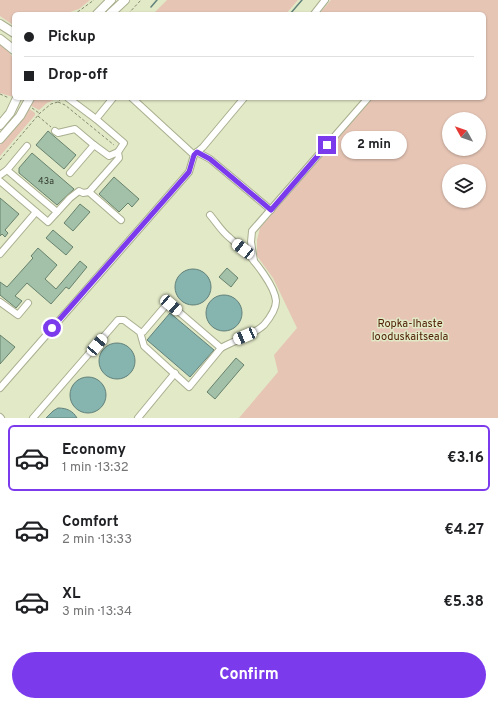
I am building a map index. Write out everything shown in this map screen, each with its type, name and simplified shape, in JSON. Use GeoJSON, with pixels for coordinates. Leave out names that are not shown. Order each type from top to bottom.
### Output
{"type":"FeatureCollection","features":[{"type":"Feature","properties":{"kind":"main road"},"geometry":{"type":"LineString","coordinates":[[99,12],[111,0]]}},
{"type":"Feature","properties":{"kind":"main road"},"geometry":{"type":"LineString","coordinates":[[112,12],[125,0]]}},
{"type":"Feature","properties":{"kind":"main road"},"geometry":{"type":"LineString","coordinates":[[0,24],[12,32]]}},
{"type":"Feature","properties":{"kind":"main road"},"geometry":{"type":"LineString","coordinates":[[0,39],[12,48]]}},
{"type":"Feature","properties":{"kind":"main road"},"geometry":{"type":"LineString","coordinates":[[0,125],[10,113],[13,100]]}},
{"type":"Feature","properties":{"kind":"main road"},"geometry":{"type":"LineString","coordinates":[[0,139],[20,116],[29,100]]}},
{"type":"Feature","properties":{"kind":"street"},"geometry":{"type":"LineString","coordinates":[[316,12],[325,0]]}},
{"type":"Feature","properties":{"kind":"street"},"geometry":{"type":"LineString","coordinates":[[55,131],[58,133],[75,129],[110,156],[119,151],[124,144],[96,119],[71,100]]}},
{"type":"Feature","properties":{"kind":"street"},"geometry":{"type":"LineString","coordinates":[[77,100],[85,111]]}},
{"type":"Feature","properties":{"kind":"street"},"geometry":{"type":"LineString","coordinates":[[96,119],[111,100]]}},
{"type":"Feature","properties":{"kind":"street"},"geometry":{"type":"LineString","coordinates":[[134,100],[195,154],[210,159],[271,210]]}},
{"type":"Feature","properties":{"kind":"street"},"geometry":{"type":"LineString","coordinates":[[0,388],[189,172],[195,154],[242,100]]}},
{"type":"Feature","properties":{"kind":"street"},"geometry":{"type":"LineString","coordinates":[[254,261],[251,242],[252,231],[366,100]]}},
{"type":"Feature","properties":{"kind":"street"},"geometry":{"type":"LineString","coordinates":[[70,173],[94,145]]}},
{"type":"Feature","properties":{"kind":"street"},"geometry":{"type":"LineString","coordinates":[[0,175],[7,170],[27,146]]}},
{"type":"Feature","properties":{"kind":"street"},"geometry":{"type":"LineString","coordinates":[[0,181],[48,222],[70,198],[79,191],[84,193],[89,192],[118,158],[119,151]]}},
{"type":"Feature","properties":{"kind":"street"},"geometry":{"type":"LineString","coordinates":[[7,170],[57,212]]}},
{"type":"Feature","properties":{"kind":"street"},"geometry":{"type":"LineString","coordinates":[[89,192],[121,220]]}},
{"type":"Feature","properties":{"kind":"street"},"geometry":{"type":"LineString","coordinates":[[0,254],[36,212]]}},
{"type":"Feature","properties":{"kind":"street"},"geometry":{"type":"LineString","coordinates":[[33,418],[118,320],[124,320],[140,332],[144,346],[189,387],[221,348],[258,330],[268,320],[274,310],[276,301],[274,292],[267,278],[254,261],[243,249],[228,237],[210,215]]}},
{"type":"Feature","properties":{"kind":"street"},"geometry":{"type":"LineString","coordinates":[[0,302],[18,315],[28,303]]}},
{"type":"Feature","properties":{"kind":"street"},"geometry":{"type":"LineString","coordinates":[[140,332],[143,332],[167,304],[171,305],[221,348]]}},
{"type":"Feature","properties":{"kind":"street"},"geometry":{"type":"LineString","coordinates":[[138,418],[175,373]]}},
{"type":"Feature","properties":{"kind":"path"},"geometry":{"type":"LineString","coordinates":[[77,12],[94,0]]}},
{"type":"Feature","properties":{"kind":"path"},"geometry":{"type":"LineString","coordinates":[[130,12],[141,0]]}},
{"type":"Feature","properties":{"kind":"path"},"geometry":{"type":"LineString","coordinates":[[0,94],[12,97]]}},
{"type":"Feature","properties":{"kind":"path"},"geometry":{"type":"LineString","coordinates":[[0,160],[40,113],[51,104],[58,102],[65,105],[119,151]]}},
{"type":"Feature","properties":{"kind":"path"},"geometry":{"type":"LineString","coordinates":[[30,107],[40,113]]}},
{"type":"Feature","properties":{"kind":"path"},"geometry":{"type":"LineString","coordinates":[[38,116],[55,131]]}},
{"type":"Feature","properties":{"kind":"green space"},"geometry":{"type":"Polygon","coordinates":[[[0,0],[90,0],[79,9],[70,12],[12,12],[12,24],[0,16],[0,0]]]}},
{"type":"Feature","properties":{"kind":"green space"},"geometry":{"type":"Polygon","coordinates":[[[167,0],[298,0],[288,12],[155,12],[167,0]]]}},
{"type":"Feature","properties":{"kind":"green space","name":"Ropka-Ihaste looduskaitseala"},"geometry":{"type":"Polygon","coordinates":[[[331,0],[498,0],[498,418],[239,418],[278,372],[274,355],[297,328],[273,278],[257,256],[257,240],[260,228],[370,100],[486,100],[486,12],[321,12],[331,0]]]}},
{"type":"Feature","properties":{"kind":"green space"},"geometry":{"type":"Polygon","coordinates":[[[0,44],[11,54],[12,57],[12,97],[0,93],[0,44]]]}},
{"type":"Feature","properties":{"kind":"green space"},"geometry":{"type":"Polygon","coordinates":[[[33,100],[54,100],[47,103],[39,110],[30,105],[33,100]]]}},
{"type":"Feature","properties":{"kind":"green space"},"geometry":{"type":"Polygon","coordinates":[[[28,108],[35,113],[35,115],[0,156],[0,145],[21,121],[28,108]]]}},
{"type":"Feature","properties":{"kind":"water"},"geometry":{"type":"Polygon","coordinates":[[[190,269],[196,269],[206,274],[211,287],[206,300],[196,305],[190,305],[180,300],[175,290],[175,284],[180,274],[190,269]]]}},
{"type":"Feature","properties":{"kind":"water"},"geometry":{"type":"Polygon","coordinates":[[[224,295],[237,300],[242,313],[237,326],[224,331],[211,326],[206,313],[211,300],[224,295]]]}},
{"type":"Feature","properties":{"kind":"water"},"geometry":{"type":"Polygon","coordinates":[[[170,313],[214,350],[190,377],[147,340],[170,313]]]}},
{"type":"Feature","properties":{"kind":"water"},"geometry":{"type":"Polygon","coordinates":[[[114,343],[120,343],[130,348],[135,361],[130,374],[120,379],[114,379],[104,374],[99,364],[99,358],[104,348],[114,343]]]}},
{"type":"Feature","properties":{"kind":"water"},"geometry":{"type":"Polygon","coordinates":[[[88,377],[101,382],[106,395],[101,408],[88,413],[75,408],[70,395],[75,382],[88,377]]]}},
{"type":"Feature","properties":{"kind":"water"},"geometry":{"type":"Polygon","coordinates":[[[58,408],[69,410],[74,413],[77,418],[46,418],[58,408]]]}},
{"type":"Feature","properties":{"kind":"building"},"geometry":{"type":"Polygon","coordinates":[[[48,131],[76,155],[64,169],[36,145],[48,131]]]}},
{"type":"Feature","properties":{"kind":"building"},"geometry":{"type":"Polygon","coordinates":[[[32,153],[74,189],[57,205],[19,173],[19,168],[32,153]]]}},
{"type":"Feature","properties":{"kind":"building"},"geometry":{"type":"Polygon","coordinates":[[[114,177],[139,199],[132,207],[128,203],[119,212],[99,194],[114,177]]]}},
{"type":"Feature","properties":{"kind":"building"},"geometry":{"type":"Polygon","coordinates":[[[0,198],[19,214],[5,230],[8,233],[5,237],[2,234],[0,236],[0,198]]]}},
{"type":"Feature","properties":{"kind":"building"},"geometry":{"type":"Polygon","coordinates":[[[80,204],[90,212],[73,231],[64,223],[80,204]]]}},
{"type":"Feature","properties":{"kind":"building"},"geometry":{"type":"Polygon","coordinates":[[[53,230],[73,247],[66,255],[46,238],[53,230]]]}},
{"type":"Feature","properties":{"kind":"building"},"geometry":{"type":"Polygon","coordinates":[[[38,248],[57,265],[45,279],[56,289],[80,261],[87,267],[69,289],[66,287],[51,304],[27,283],[15,296],[22,301],[16,308],[0,295],[0,282],[7,287],[33,258],[31,256],[38,248]]]}},
{"type":"Feature","properties":{"kind":"building"},"geometry":{"type":"Polygon","coordinates":[[[227,268],[238,278],[231,287],[219,277],[227,268]]]}},
{"type":"Feature","properties":{"kind":"building"},"geometry":{"type":"Polygon","coordinates":[[[0,335],[15,347],[0,364],[0,335]]]}},
{"type":"Feature","properties":{"kind":"building"},"geometry":{"type":"Polygon","coordinates":[[[236,358],[244,365],[215,399],[207,392],[236,358]]]}},
{"type":"Feature","properties":{"kind":"waterway"},"geometry":{"type":"LineString","coordinates":[[151,7],[157,0]]}},
{"type":"Feature","properties":{"kind":"waterway"},"geometry":{"type":"LineString","coordinates":[[292,12],[302,0]]}},
{"type":"Feature","properties":{"kind":"route"},"geometry":{"type":"LineString","coordinates":[[52,328],[189,172],[194,155],[197,152],[210,159],[271,210],[327,145]]}}]}
